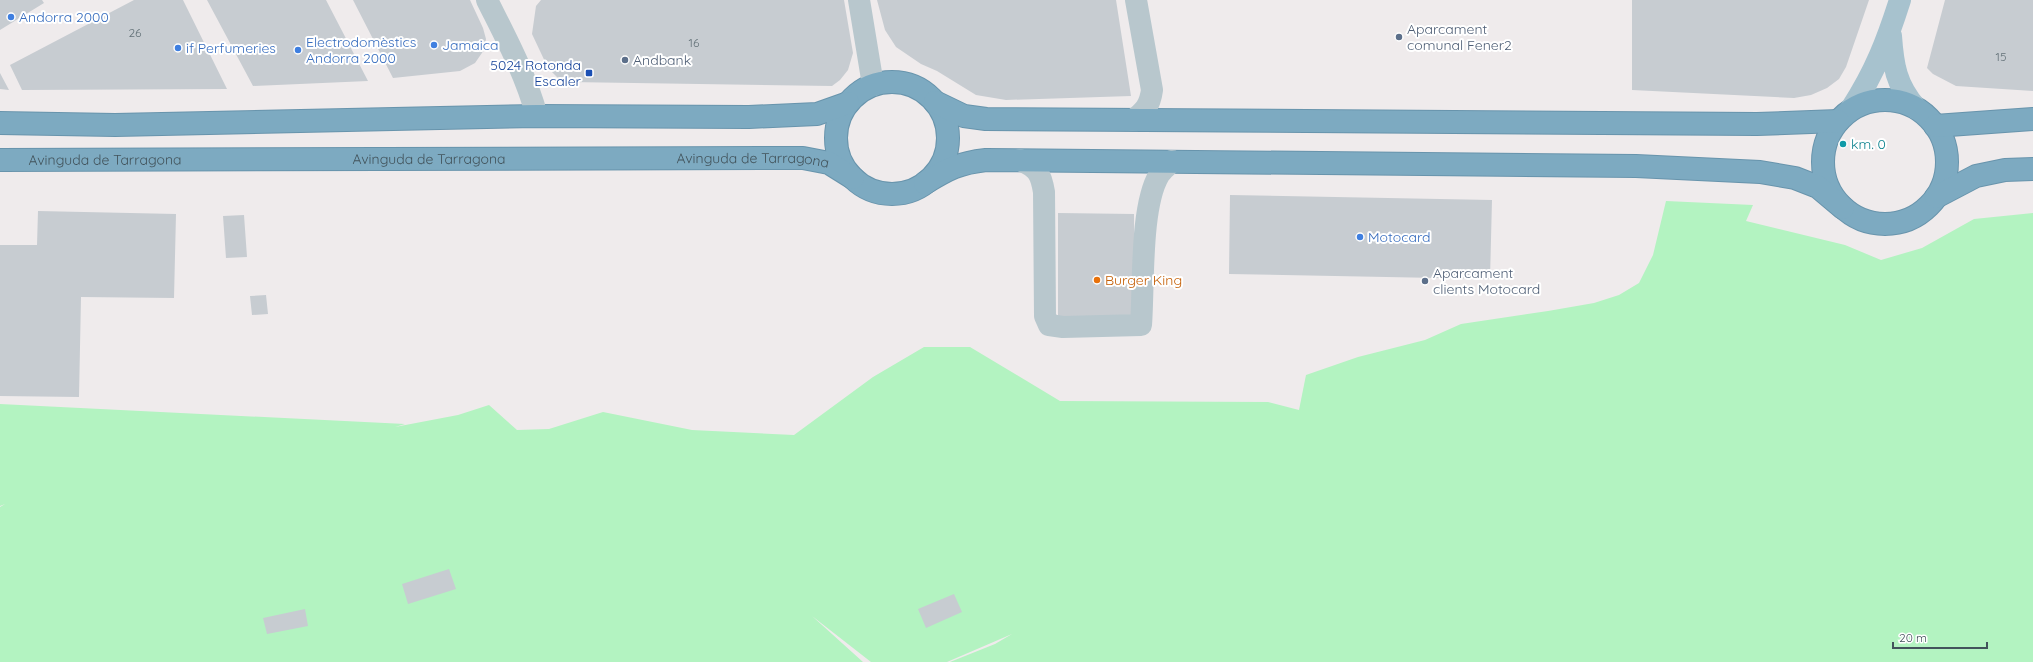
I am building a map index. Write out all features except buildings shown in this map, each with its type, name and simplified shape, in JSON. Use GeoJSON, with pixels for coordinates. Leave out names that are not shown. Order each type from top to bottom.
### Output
{"type":"FeatureCollection","features":[{"type":"Feature","properties":{"kind":"highway"},"geometry":{"type":"LineString","coordinates":[[1843,208],[1830,193],[1824,174],[1823,155],[1828,137],[1845,115],[1867,102],[1883,100],[1900,102],[1916,108],[1930,119],[1944,143],[1947,162],[1944,180],[1936,197],[1921,213],[1902,222],[1881,224],[1860,219],[1843,208],[1818,187],[1794,178],[1760,172],[1636,166],[1020,160],[965,162],[948,169],[925,183],[900,194],[882,193],[862,185],[853,178],[844,168],[836,142],[837,128],[841,115],[848,103],[859,92],[874,85],[887,82],[913,86],[925,93],[935,102],[964,116],[986,119],[1757,124],[1845,115]]}},
{"type":"Feature","properties":{"kind":"highway"},"geometry":{"type":"LineString","coordinates":[[925,183],[940,166],[947,145],[946,122],[935,102]]}},
{"type":"Feature","properties":{"kind":"highway"},"geometry":{"type":"LineString","coordinates":[[0,123],[115,125],[536,116],[786,116],[817,114],[848,103]]}},
{"type":"Feature","properties":{"kind":"highway"},"geometry":{"type":"LineString","coordinates":[[1935,126],[2033,119]]}},
{"type":"Feature","properties":{"kind":"highway","name":"Avinguda de Tarragona"},"geometry":{"type":"LineString","coordinates":[[0,160],[803,158],[829,163],[853,178]]}},
{"type":"Feature","properties":{"kind":"highway"},"geometry":{"type":"LineString","coordinates":[[1936,197],[1976,176],[2005,170],[2033,169]]}},
{"type":"Feature","properties":{"kind":"main road"},"geometry":{"type":"LineString","coordinates":[[1845,115],[1868,82],[1890,30],[1900,0]]}},
{"type":"Feature","properties":{"kind":"main road"},"geometry":{"type":"LineString","coordinates":[[1890,30],[1892,63],[1900,86],[1916,108]]}},
{"type":"Feature","properties":{"kind":"street"},"geometry":{"type":"LineString","coordinates":[[487,0],[520,63],[530,91],[536,116]]}},
{"type":"Feature","properties":{"kind":"street"},"geometry":{"type":"LineString","coordinates":[[859,0],[874,85]]}},
{"type":"Feature","properties":{"kind":"street"},"geometry":{"type":"LineString","coordinates":[[1133,120],[1146,111],[1152,90],[1136,0]]}},
{"type":"Feature","properties":{"kind":"street"},"geometry":{"type":"LineString","coordinates":[[1020,160],[1033,166],[1042,177],[1044,192],[1045,316],[1049,325],[1064,327],[1141,325],[1144,245],[1151,194],[1159,175],[1172,161]]}},
{"type":"Feature","properties":{"kind":"street"},"geometry":{"type":"LineString","coordinates":[[0,172],[38,161]]}},
{"type":"Feature","properties":{"kind":"green space"},"geometry":{"type":"Polygon","coordinates":[[[1666,201],[1753,205],[1746,221],[1845,245],[1881,260],[1922,248],[1974,219],[2033,213],[2033,662],[950,662],[995,644],[1012,634],[947,662],[871,662],[812,616],[863,662],[0,662],[0,507],[5,504],[0,506],[0,404],[405,424],[395,427],[458,415],[489,405],[517,430],[549,429],[603,412],[692,430],[794,435],[873,377],[924,347],[970,347],[1060,401],[1268,402],[1299,410],[1306,375],[1358,357],[1425,340],[1461,324],[1594,303],[1619,295],[1639,283],[1653,255],[1666,201]]]}},
{"type":"Feature","properties":{"kind":"place","name":"Andorra 2000"},"geometry":{"type":"Point","coordinates":[11,17]}},
{"type":"Feature","properties":{"kind":"place","name":"Aparcament comunal Fener2"},"geometry":{"type":"Point","coordinates":[1399,37]}},
{"type":"Feature","properties":{"kind":"place","name":"Jamaica"},"geometry":{"type":"Point","coordinates":[434,45]}},
{"type":"Feature","properties":{"kind":"place","name":"if Perfumeries"},"geometry":{"type":"Point","coordinates":[178,48]}},
{"type":"Feature","properties":{"kind":"place","name":"Electrodomèstics Andorra 2000"},"geometry":{"type":"Point","coordinates":[298,50]}},
{"type":"Feature","properties":{"kind":"place","name":"Andbank"},"geometry":{"type":"Point","coordinates":[625,60]}},
{"type":"Feature","properties":{"kind":"place","name":"5024 Rotonda Escaler"},"geometry":{"type":"Point","coordinates":[589,73]}},
{"type":"Feature","properties":{"kind":"place","name":"km. 0"},"geometry":{"type":"Point","coordinates":[1843,144]}},
{"type":"Feature","properties":{"kind":"place","name":"Motocard"},"geometry":{"type":"Point","coordinates":[1360,237]}},
{"type":"Feature","properties":{"kind":"place","name":"Burger King"},"geometry":{"type":"Point","coordinates":[1097,280]}},
{"type":"Feature","properties":{"kind":"place","name":"Aparcament clients Motocard"},"geometry":{"type":"Point","coordinates":[1425,281]}}]}
